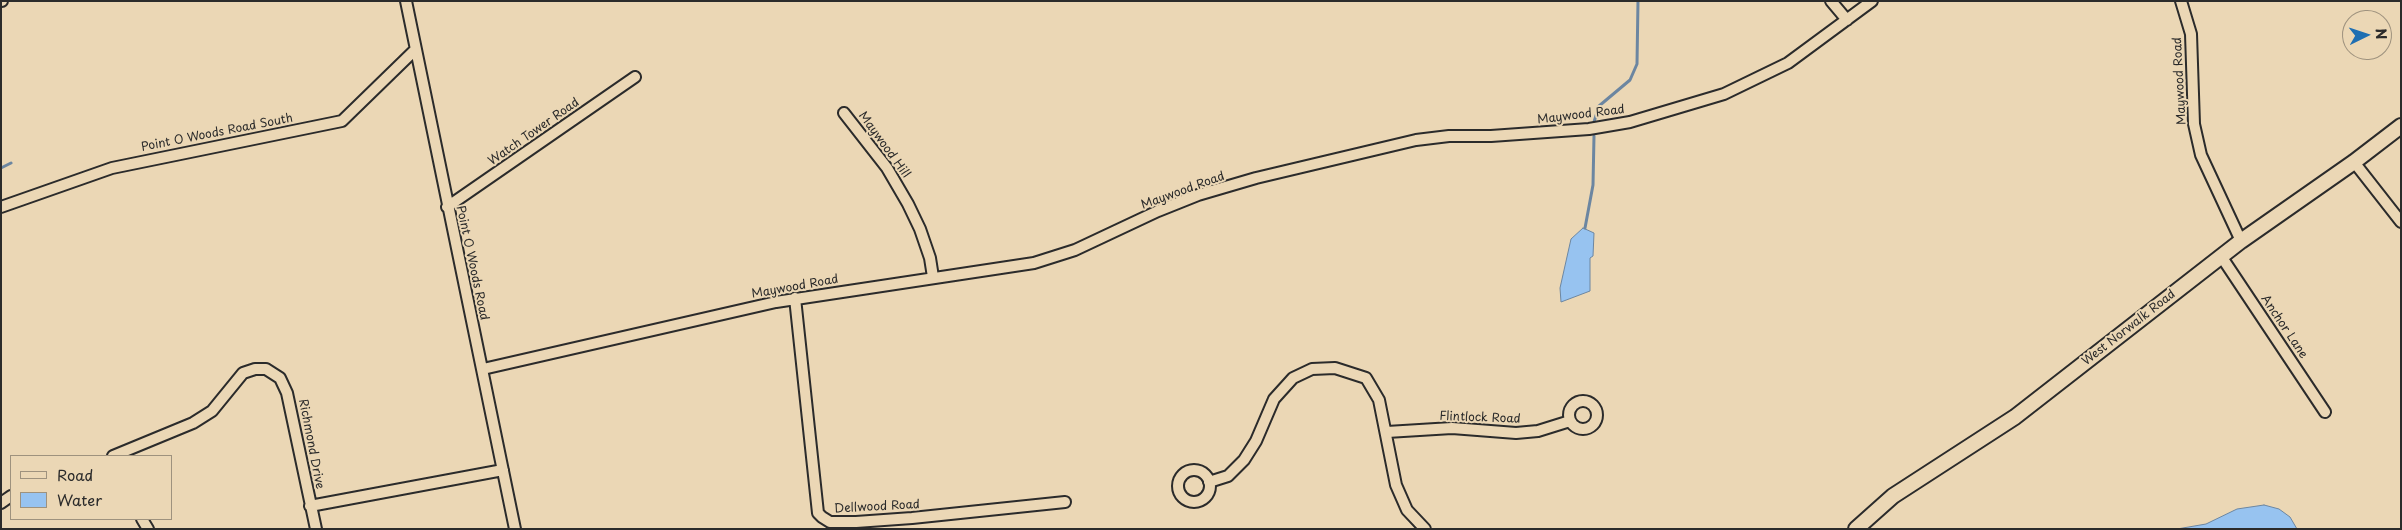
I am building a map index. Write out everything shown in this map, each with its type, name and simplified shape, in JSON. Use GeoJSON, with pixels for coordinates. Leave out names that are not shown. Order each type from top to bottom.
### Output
{"type":"FeatureCollection","features":[{"type":"Feature","properties":{"kind":"main road","name":"West Norwalk Road"},"geometry":{"type":"LineString","coordinates":[[1856,529],[1893,496],[2014,417],[2221,256],[2354,162],[2401,126]]}},
{"type":"Feature","properties":{"kind":"street","name":"Point O Woods Road"},"geometry":{"type":"LineString","coordinates":[[406,1],[515,529]]}},
{"type":"Feature","properties":{"kind":"street"},"geometry":{"type":"LineString","coordinates":[[1832,1],[1847,20]]}},
{"type":"Feature","properties":{"kind":"street","name":"Maywood Road"},"geometry":{"type":"LineString","coordinates":[[483,369],[718,314],[796,298],[1017,266],[1052,258],[1075,250],[1158,211],[1198,196],[1256,178],[1416,140],[1449,136],[1589,129],[1630,122],[1668,112],[1724,94],[1788,63],[1817,44],[1872,1]]}},
{"type":"Feature","properties":{"kind":"street","name":"Maywood Road"},"geometry":{"type":"LineString","coordinates":[[2181,1],[2191,34],[2194,124],[2201,155],[2241,241]]}},
{"type":"Feature","properties":{"kind":"street","name":"Point O Woods Road South"},"geometry":{"type":"LineString","coordinates":[[1,207],[112,168],[342,121],[416,49]]}},
{"type":"Feature","properties":{"kind":"street","name":"Watch Tower Road"},"geometry":{"type":"LineString","coordinates":[[448,207],[635,77]]}},
{"type":"Feature","properties":{"kind":"street","name":"Maywood Hill"},"geometry":{"type":"LineString","coordinates":[[844,113],[887,168],[908,204],[920,229],[930,258],[933,277]]}},
{"type":"Feature","properties":{"kind":"street"},"geometry":{"type":"LineString","coordinates":[[2354,162],[2401,222]]}},
{"type":"Feature","properties":{"kind":"street","name":"Anchor Lane"},"geometry":{"type":"LineString","coordinates":[[2221,256],[2325,412]]}},
{"type":"Feature","properties":{"kind":"street","name":"Dellwood Road"},"geometry":{"type":"LineString","coordinates":[[796,298],[818,513],[822,518],[830,522],[856,522],[1065,502]]}},
{"type":"Feature","properties":{"kind":"street"},"geometry":{"type":"LineString","coordinates":[[1209,482],[1228,476],[1244,460],[1256,441],[1274,399],[1293,378],[1312,369],[1335,368],[1366,378],[1379,400],[1387,432],[1396,486],[1407,510],[1425,529]]}},
{"type":"Feature","properties":{"kind":"street","name":"Richmond Drive"},"geometry":{"type":"LineString","coordinates":[[114,455],[193,423],[212,411],[243,374],[255,369],[266,369],[280,378],[287,393],[316,529]]}},
{"type":"Feature","properties":{"kind":"street","name":"Flintlock Road"},"geometry":{"type":"LineString","coordinates":[[1387,432],[1452,428],[1516,433],[1538,431],[1570,421]]}},
{"type":"Feature","properties":{"kind":"street","name":"Richmond Drive"},"geometry":{"type":"LineString","coordinates":[[310,506],[503,470]]}},
{"type":"Feature","properties":{"kind":"water"},"geometry":{"type":"Polygon","coordinates":[[[1583,228],[1594,233],[1593,256],[1590,258],[1590,291],[1561,302],[1560,288],[1571,239],[1583,228]]]}},
{"type":"Feature","properties":{"kind":"water"},"geometry":{"type":"Polygon","coordinates":[[[2264,505],[2279,509],[2290,517],[2297,529],[2177,529],[2206,524],[2237,509],[2264,505]]]}},
{"type":"Feature","properties":{"kind":"waterway"},"geometry":{"type":"LineString","coordinates":[[1594,122],[1599,106],[1630,80],[1637,64],[1638,1]]}},
{"type":"Feature","properties":{"kind":"waterway"},"geometry":{"type":"LineString","coordinates":[[1585,228],[1593,185],[1594,136]]}},
{"type":"Feature","properties":{"kind":"waterway"},"geometry":{"type":"LineString","coordinates":[[1,168],[11,163]]}}]}
